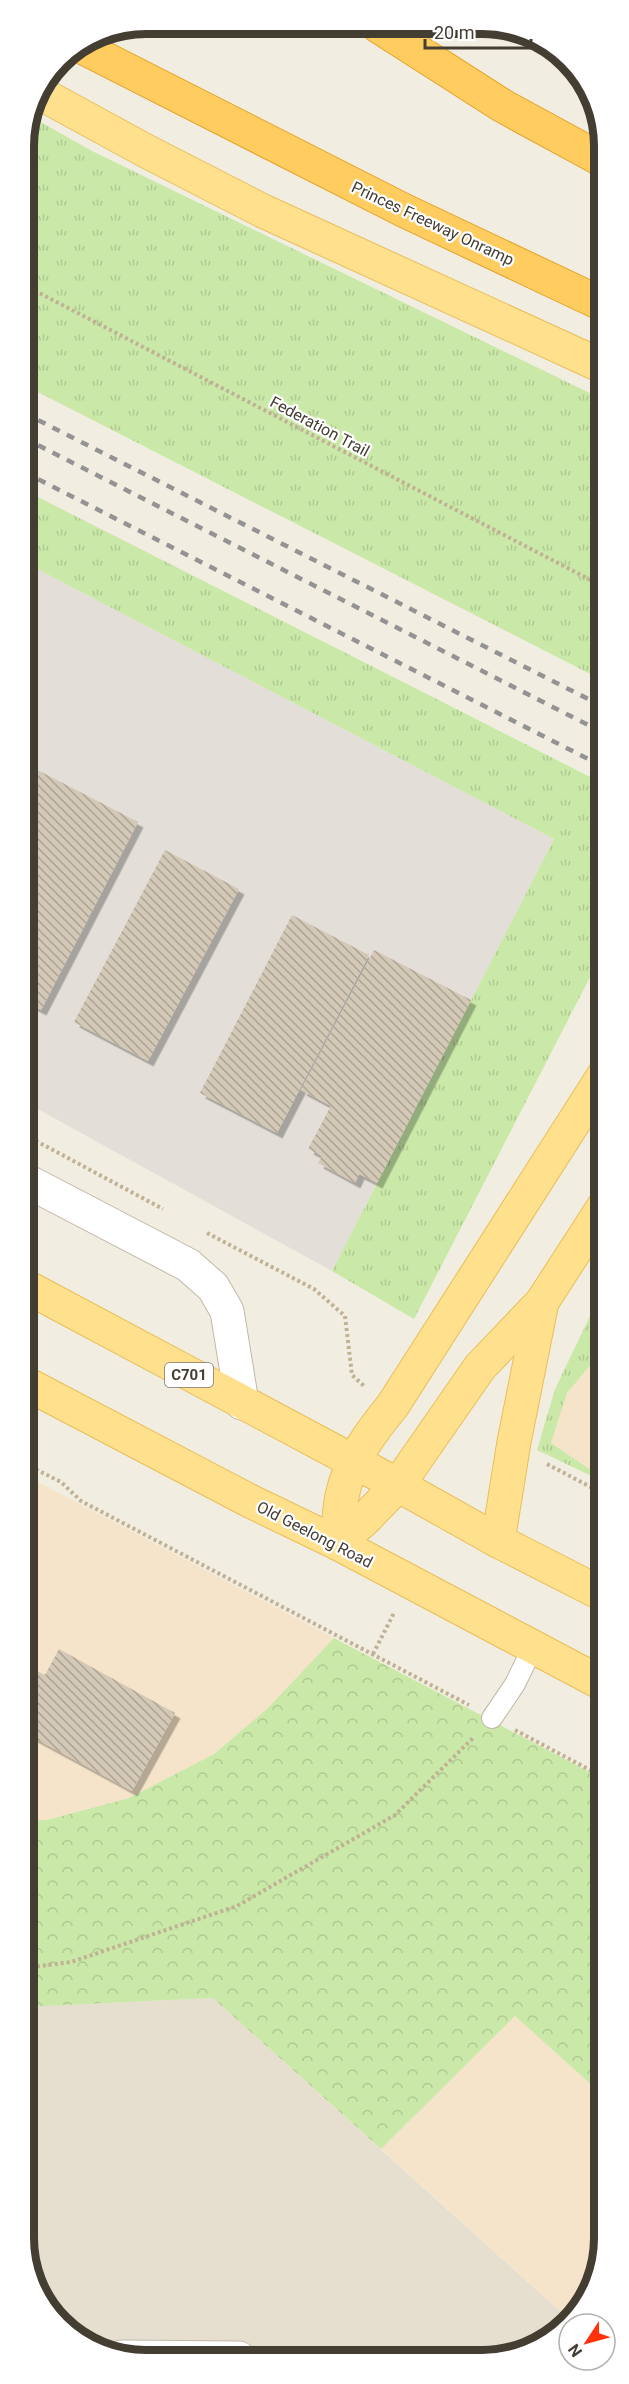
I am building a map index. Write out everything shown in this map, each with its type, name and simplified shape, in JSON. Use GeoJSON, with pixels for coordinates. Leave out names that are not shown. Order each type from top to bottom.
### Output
{"type":"FeatureCollection","features":[{"type":"Feature","properties":{"kind":"highway"},"geometry":{"type":"LineString","coordinates":[[392,35],[475,89],[594,155]]}},
{"type":"Feature","properties":{"kind":"highway","name":"Princes Freeway Onramp"},"geometry":{"type":"LineString","coordinates":[[89,51],[403,210],[594,300]]}},
{"type":"Feature","properties":{"kind":"main road"},"geometry":{"type":"LineString","coordinates":[[46,97],[146,152],[263,211],[594,362]]}},
{"type":"Feature","properties":{"kind":"main road"},"geometry":{"type":"LineString","coordinates":[[337,1543],[342,1496],[354,1462],[371,1432],[393,1405],[594,1091]]}},
{"type":"Feature","properties":{"kind":"main road"},"geometry":{"type":"LineString","coordinates":[[337,1543],[398,1485],[480,1367],[543,1302],[594,1222]]}},
{"type":"Feature","properties":{"kind":"main road","name":"C701"},"geometry":{"type":"LineString","coordinates":[[34,1291],[398,1485],[498,1541],[594,1590]]}},
{"type":"Feature","properties":{"kind":"main road"},"geometry":{"type":"LineString","coordinates":[[498,1541],[514,1442],[543,1302]]}},
{"type":"Feature","properties":{"kind":"main road","name":"Old Geelong Road"},"geometry":{"type":"LineString","coordinates":[[34,1388],[250,1501],[337,1543],[594,1679]]}},
{"type":"Feature","properties":{"kind":"street"},"geometry":{"type":"LineString","coordinates":[[35,1185],[188,1265],[213,1287],[226,1311],[242,1403]]}},
{"type":"Feature","properties":{"kind":"lane"},"geometry":{"type":"LineString","coordinates":[[570,1578],[594,1579]]}},
{"type":"Feature","properties":{"kind":"lane"},"geometry":{"type":"LineString","coordinates":[[492,1718],[515,1684],[533,1647]]}},
{"type":"Feature","properties":{"kind":"path","name":"Federation Trail"},"geometry":{"type":"LineString","coordinates":[[35,291],[594,582]]}},
{"type":"Feature","properties":{"kind":"path"},"geometry":{"type":"LineString","coordinates":[[546,1464],[594,1489]]}},
{"type":"Feature","properties":{"kind":"path"},"geometry":{"type":"LineString","coordinates":[[34,1469],[61,1482],[81,1501],[594,1773]]}},
{"type":"Feature","properties":{"kind":"path"},"geometry":{"type":"LineString","coordinates":[[373,1654],[395,1609]]}},
{"type":"Feature","properties":{"kind":"path"},"geometry":{"type":"LineString","coordinates":[[34,1967],[71,1962],[237,1906],[395,1815],[492,1718]]}},
{"type":"Feature","properties":{"kind":"shaded area"},"geometry":{"type":"Polygon","coordinates":[[[35,568],[554,839],[332,1271],[35,1107],[35,568]]]}},
{"type":"Feature","properties":{"kind":"shaded area"},"geometry":{"type":"Polygon","coordinates":[[[594,1361],[594,1472],[551,1443],[567,1393],[594,1361]]]}},
{"type":"Feature","properties":{"kind":"shaded area"},"geometry":{"type":"Polygon","coordinates":[[[34,1480],[334,1638],[267,1709],[214,1754],[129,1798],[47,1820],[34,1821],[34,1480]]]}},
{"type":"Feature","properties":{"kind":"shaded area"},"geometry":{"type":"Polygon","coordinates":[[[213,1998],[561,2312],[557,2312],[557,2321],[538,2334],[519,2344],[497,2349],[146,2350],[110,2344],[90,2334],[67,2317],[53,2300],[40,2274],[34,2238],[34,2007],[213,1998]]]}},
{"type":"Feature","properties":{"kind":"shaded area"},"geometry":{"type":"Polygon","coordinates":[[[515,2016],[594,2087],[594,2245],[592,2259],[589,2274],[576,2300],[566,2312],[561,2312],[381,2149],[515,2016]]]}},
{"type":"Feature","properties":{"kind":"green space"},"geometry":{"type":"Polygon","coordinates":[[[38,120],[92,151],[594,395],[594,676],[35,391],[35,132],[38,120]]]}},
{"type":"Feature","properties":{"kind":"green space"},"geometry":{"type":"Polygon","coordinates":[[[35,495],[594,779],[594,969],[414,1319],[332,1271],[554,839],[35,568],[35,495]]]}},
{"type":"Feature","properties":{"kind":"green space"},"geometry":{"type":"Polygon","coordinates":[[[594,1308],[594,1361],[567,1393],[551,1443],[594,1472],[594,1477],[537,1450],[555,1389],[594,1308]]]}},
{"type":"Feature","properties":{"kind":"green space"},"geometry":{"type":"Polygon","coordinates":[[[334,1638],[594,1774],[594,2087],[515,2016],[381,2149],[213,1998],[34,2007],[34,1821],[47,1820],[129,1798],[214,1754],[267,1709],[334,1638]]]}},
{"type":"Feature","properties":{"kind":"building"},"geometry":{"type":"Polygon","coordinates":[[[35,769],[138,822],[41,1010],[35,1007],[35,769]]]}},
{"type":"Feature","properties":{"kind":"building"},"geometry":{"type":"Polygon","coordinates":[[[165,850],[239,889],[148,1061],[74,1022],[165,850]]]}},
{"type":"Feature","properties":{"kind":"building"},"geometry":{"type":"Polygon","coordinates":[[[292,915],[369,955],[277,1133],[200,1093],[292,915]]]}},
{"type":"Feature","properties":{"kind":"building"},"geometry":{"type":"Polygon","coordinates":[[[374,950],[471,1000],[377,1183],[359,1174],[355,1183],[318,1163],[322,1156],[308,1149],[331,1106],[301,1090],[374,950]]]}},
{"type":"Feature","properties":{"kind":"building"},"geometry":{"type":"Polygon","coordinates":[[[59,1649],[175,1713],[132,1791],[34,1738],[34,1670],[45,1675],[59,1649]]]}},
{"type":"Feature","properties":{"kind":"railway"},"geometry":{"type":"LineString","coordinates":[[35,419],[594,702]]}},
{"type":"Feature","properties":{"kind":"railway"},"geometry":{"type":"LineString","coordinates":[[35,444],[594,728]]}},
{"type":"Feature","properties":{"kind":"railway"},"geometry":{"type":"LineString","coordinates":[[35,478],[594,762]]}}]}
